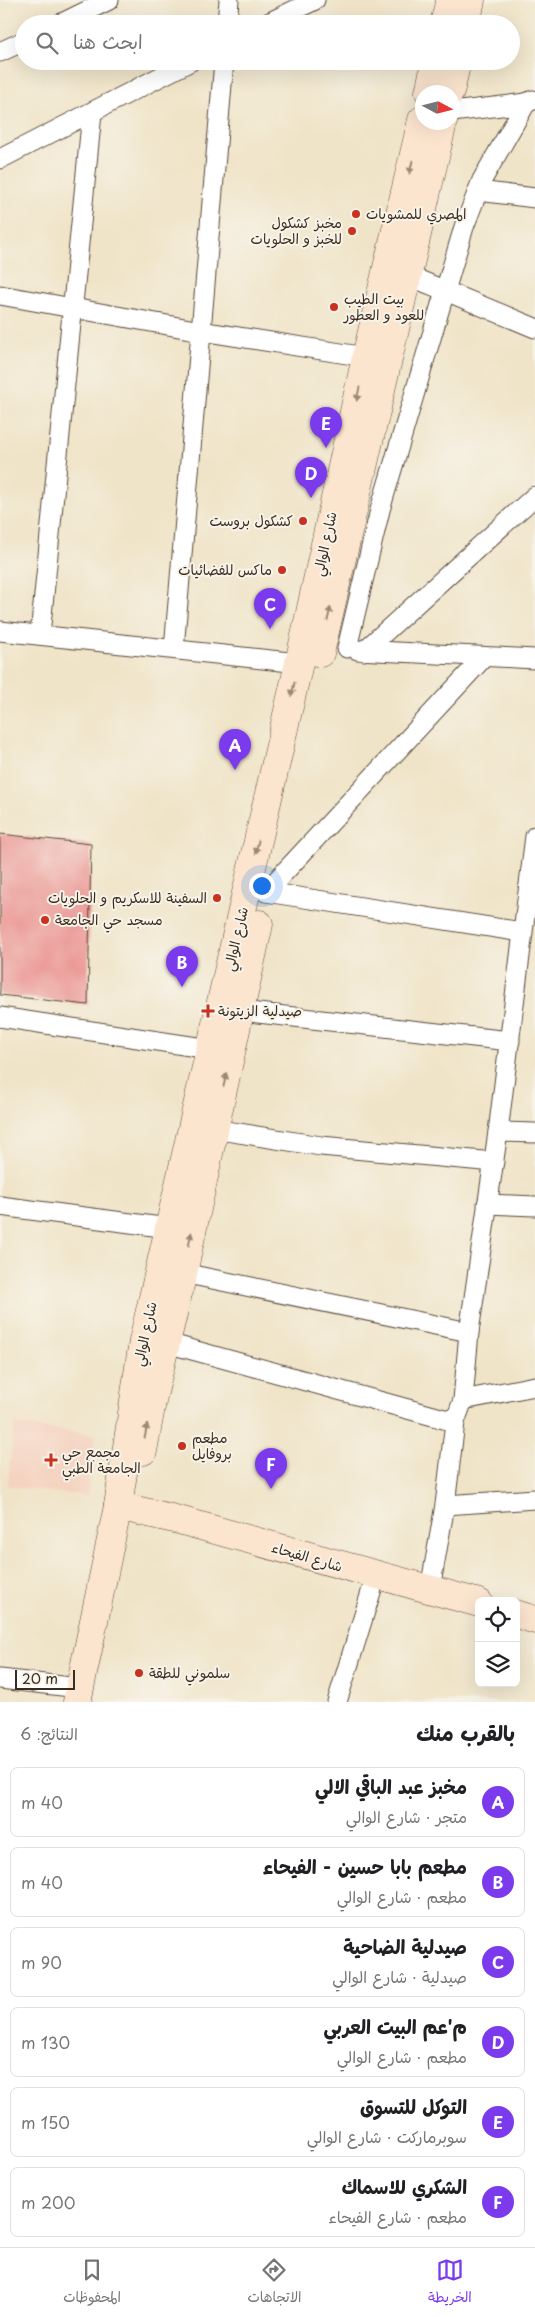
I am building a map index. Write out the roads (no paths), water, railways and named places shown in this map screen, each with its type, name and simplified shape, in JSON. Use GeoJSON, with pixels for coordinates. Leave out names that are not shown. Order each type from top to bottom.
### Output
{"type":"FeatureCollection","features":[{"type":"Feature","properties":{"kind":"street"},"geometry":{"type":"LineString","coordinates":[[78,15],[109,0]]}},
{"type":"Feature","properties":{"kind":"street"},"geometry":{"type":"LineString","coordinates":[[228,15],[229,0]]}},
{"type":"Feature","properties":{"kind":"street"},"geometry":{"type":"LineString","coordinates":[[284,15],[315,0]]}},
{"type":"Feature","properties":{"kind":"street"},"geometry":{"type":"LineString","coordinates":[[446,15],[450,0]]}},
{"type":"Feature","properties":{"kind":"street"},"geometry":{"type":"LineString","coordinates":[[468,15],[471,0]]}},
{"type":"Feature","properties":{"kind":"street"},"geometry":{"type":"LineString","coordinates":[[0,52],[15,45]]}},
{"type":"Feature","properties":{"kind":"street"},"geometry":{"type":"LineString","coordinates":[[0,159],[174,70]]}},
{"type":"Feature","properties":{"kind":"street"},"geometry":{"type":"LineString","coordinates":[[174,649],[223,70]]}},
{"type":"Feature","properties":{"kind":"street"},"geometry":{"type":"LineString","coordinates":[[431,85],[434,70]]}},
{"type":"Feature","properties":{"kind":"street"},"geometry":{"type":"LineString","coordinates":[[452,85],[455,70]]}},
{"type":"Feature","properties":{"kind":"street"},"geometry":{"type":"LineString","coordinates":[[460,111],[530,101]]}},
{"type":"Feature","properties":{"kind":"street"},"geometry":{"type":"LineString","coordinates":[[344,648],[380,510],[464,227],[478,191],[530,101]]}},
{"type":"Feature","properties":{"kind":"street"},"geometry":{"type":"LineString","coordinates":[[40,635],[92,113]]}},
{"type":"Feature","properties":{"kind":"street","name":"شارع الوالي"},"geometry":{"type":"LineString","coordinates":[[127,1508],[138,1368],[299,662],[366,357],[420,130]]}},
{"type":"Feature","properties":{"kind":"street","name":"شارع الوالي"},"geometry":{"type":"LineString","coordinates":[[84,1697],[167,1343],[266,892],[344,648],[406,275],[441,130]]}},
{"type":"Feature","properties":{"kind":"street"},"geometry":{"type":"LineString","coordinates":[[478,191],[535,198]]}},
{"type":"Feature","properties":{"kind":"street"},"geometry":{"type":"LineString","coordinates":[[406,275],[535,328]]}},
{"type":"Feature","properties":{"kind":"street"},"geometry":{"type":"LineString","coordinates":[[0,295],[200,331],[366,357]]}},
{"type":"Feature","properties":{"kind":"street"},"geometry":{"type":"LineString","coordinates":[[344,648],[535,496]]}},
{"type":"Feature","properties":{"kind":"street"},"geometry":{"type":"LineString","coordinates":[[0,631],[299,662]]}},
{"type":"Feature","properties":{"kind":"street"},"geometry":{"type":"LineString","coordinates":[[344,648],[535,659]]}},
{"type":"Feature","properties":{"kind":"street"},"geometry":{"type":"LineString","coordinates":[[266,892],[484,657]]}},
{"type":"Feature","properties":{"kind":"street"},"geometry":{"type":"LineString","coordinates":[[430,1589],[445,1505],[455,1422],[463,1400],[468,1332],[494,1162],[535,836]]}},
{"type":"Feature","properties":{"kind":"street"},"geometry":{"type":"LineString","coordinates":[[266,892],[522,932]]}},
{"type":"Feature","properties":{"kind":"street"},"geometry":{"type":"LineString","coordinates":[[240,1011],[510,1041]]}},
{"type":"Feature","properties":{"kind":"street"},"geometry":{"type":"LineString","coordinates":[[0,1017],[210,1049]]}},
{"type":"Feature","properties":{"kind":"street"},"geometry":{"type":"LineString","coordinates":[[213,1129],[321,1146],[494,1162]]}},
{"type":"Feature","properties":{"kind":"street"},"geometry":{"type":"LineString","coordinates":[[498,1132],[535,1133]]}},
{"type":"Feature","properties":{"kind":"street"},"geometry":{"type":"LineString","coordinates":[[487,1204],[535,1206]]}},
{"type":"Feature","properties":{"kind":"street"},"geometry":{"type":"LineString","coordinates":[[0,1206],[169,1228]]}},
{"type":"Feature","properties":{"kind":"street"},"geometry":{"type":"LineString","coordinates":[[183,1272],[468,1332]]}},
{"type":"Feature","properties":{"kind":"street"},"geometry":{"type":"LineString","coordinates":[[167,1343],[455,1422]]}},
{"type":"Feature","properties":{"kind":"street"},"geometry":{"type":"LineString","coordinates":[[463,1400],[535,1386]]}},
{"type":"Feature","properties":{"kind":"street"},"geometry":{"type":"LineString","coordinates":[[445,1505],[535,1498]]}},
{"type":"Feature","properties":{"kind":"street","name":"شارع الفيحاء"},"geometry":{"type":"LineString","coordinates":[[127,1508],[475,1602]]}},
{"type":"Feature","properties":{"kind":"street"},"geometry":{"type":"LineString","coordinates":[[337,1702],[376,1576]]}},
{"type":"Feature","properties":{"kind":"street"},"geometry":{"type":"LineString","coordinates":[[520,1615],[535,1620]]}},
{"type":"Feature","properties":{"kind":"street"},"geometry":{"type":"LineString","coordinates":[[0,1679],[84,1697]]}},
{"type":"Feature","properties":{"kind":"place","name":"المصري للمشويات"},"geometry":{"type":"Point","coordinates":[356,214]}},
{"type":"Feature","properties":{"kind":"place","name":"مخبز كشكول للخبز و الحلويات"},"geometry":{"type":"Point","coordinates":[352,231]}},
{"type":"Feature","properties":{"kind":"place","name":"بيت الطيب للعود و العطور"},"geometry":{"type":"Point","coordinates":[334,307]}},
{"type":"Feature","properties":{"kind":"place","name":"التوكل للتسوق"},"geometry":{"type":"Point","coordinates":[326,448]}},
{"type":"Feature","properties":{"kind":"place","name":"م'عم البيت العربي"},"geometry":{"type":"Point","coordinates":[311,498]}},
{"type":"Feature","properties":{"kind":"place","name":"كشكول بروست"},"geometry":{"type":"Point","coordinates":[303,521]}},
{"type":"Feature","properties":{"kind":"place","name":"ماكس للفضائيات"},"geometry":{"type":"Point","coordinates":[282,570]}},
{"type":"Feature","properties":{"kind":"place","name":"صيدلية الضاحية"},"geometry":{"type":"Point","coordinates":[270,629]}},
{"type":"Feature","properties":{"kind":"place","name":"مخبز عبد الباقي الالي"},"geometry":{"type":"Point","coordinates":[235,770]}},
{"type":"Feature","properties":{"kind":"place","name":"السفينة للاسكريم و الحلويات"},"geometry":{"type":"Point","coordinates":[217,898]}},
{"type":"Feature","properties":{"kind":"place","name":"مسجد حي الجامعة"},"geometry":{"type":"Point","coordinates":[45,920]}},
{"type":"Feature","properties":{"kind":"place","name":"مطعم بابا حسين - الفيحاء"},"geometry":{"type":"Point","coordinates":[182,987]}},
{"type":"Feature","properties":{"kind":"place","name":"صيدلية الزيتونة"},"geometry":{"type":"Point","coordinates":[208,1011]}},
{"type":"Feature","properties":{"kind":"place","name":"مطعم بروفايل"},"geometry":{"type":"Point","coordinates":[182,1446]}},
{"type":"Feature","properties":{"kind":"place","name":"مجمع حي الجامعة الطبي"},"geometry":{"type":"Point","coordinates":[51,1460]}},
{"type":"Feature","properties":{"kind":"place","name":"الشكري للاسماك"},"geometry":{"type":"Point","coordinates":[271,1489]}},
{"type":"Feature","properties":{"kind":"place","name":"سلموني للطقة"},"geometry":{"type":"Point","coordinates":[139,1673]}}]}
